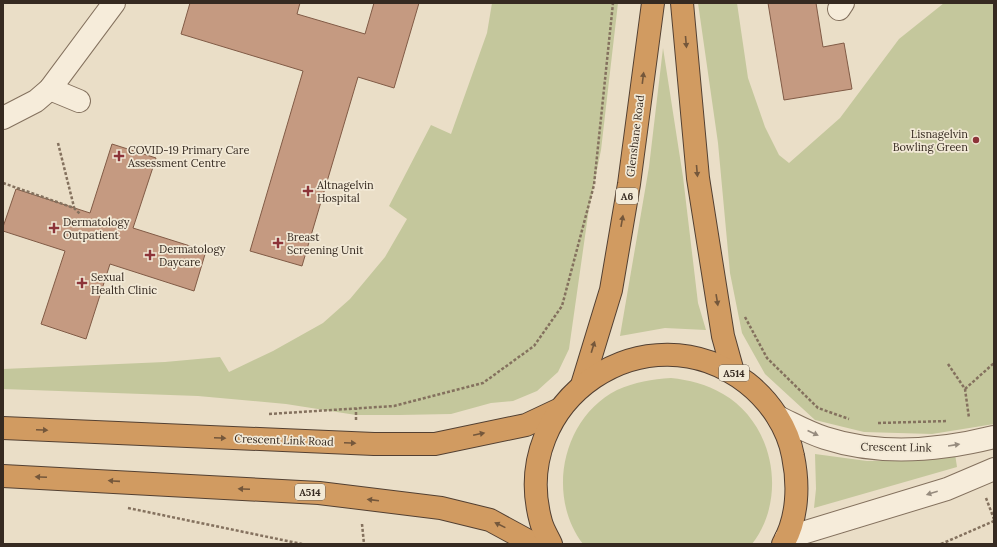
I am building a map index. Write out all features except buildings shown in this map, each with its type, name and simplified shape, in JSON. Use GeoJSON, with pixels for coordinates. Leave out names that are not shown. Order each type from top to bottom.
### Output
{"type":"FeatureCollection","features":[{"type":"Feature","properties":{"kind":"highway","name":"Glenshane Road"},"geometry":{"type":"LineString","coordinates":[[582,385],[611,290],[629,184],[652,3]]}},
{"type":"Feature","properties":{"kind":"highway"},"geometry":{"type":"LineString","coordinates":[[682,3],[698,178],[723,336],[733,372]]}},
{"type":"Feature","properties":{"kind":"highway","name":"A514"},"geometry":{"type":"LineString","coordinates":[[551,544],[541,522],[536,483],[542,444],[560,409],[582,385],[604,370],[629,360],[655,355],[682,355],[708,361],[733,372],[758,392],[778,417],[791,445],[797,476],[795,508],[784,541]]}},
{"type":"Feature","properties":{"kind":"highway","name":"Crescent Link Road"},"geometry":{"type":"LineString","coordinates":[[3,428],[374,444],[434,444],[526,425],[560,409]]}},
{"type":"Feature","properties":{"kind":"highway","name":"A514"},"geometry":{"type":"LineString","coordinates":[[3,476],[319,493],[434,507],[490,520],[534,544]]}},
{"type":"Feature","properties":{"kind":"street"},"geometry":{"type":"LineString","coordinates":[[3,118],[36,101],[50,88],[114,3]]}},
{"type":"Feature","properties":{"kind":"street"},"geometry":{"type":"LineString","coordinates":[[50,88],[78,100]]}},
{"type":"Feature","properties":{"kind":"street","name":"Crescent Link"},"geometry":{"type":"LineString","coordinates":[[778,417],[824,438],[862,448],[925,450],[994,437]]}},
{"type":"Feature","properties":{"kind":"street"},"geometry":{"type":"LineString","coordinates":[[784,541],[947,489],[994,469]]}},
{"type":"Feature","properties":{"kind":"path"},"geometry":{"type":"LineString","coordinates":[[356,408],[394,406],[483,383],[534,346],[562,306],[594,185],[613,3]]}},
{"type":"Feature","properties":{"kind":"path"},"geometry":{"type":"LineString","coordinates":[[58,143],[74,208]]}},
{"type":"Feature","properties":{"kind":"path"},"geometry":{"type":"LineString","coordinates":[[3,183],[74,208],[80,214]]}},
{"type":"Feature","properties":{"kind":"path"},"geometry":{"type":"LineString","coordinates":[[744,315],[767,358],[818,408],[851,419]]}},
{"type":"Feature","properties":{"kind":"path"},"geometry":{"type":"LineString","coordinates":[[948,364],[965,389],[969,420],[962,420]]}},
{"type":"Feature","properties":{"kind":"path"},"geometry":{"type":"LineString","coordinates":[[965,389],[994,364]]}},
{"type":"Feature","properties":{"kind":"path"},"geometry":{"type":"LineString","coordinates":[[872,423],[954,420]]}},
{"type":"Feature","properties":{"kind":"path"},"geometry":{"type":"LineString","coordinates":[[941,544],[994,520],[985,496]]}},
{"type":"Feature","properties":{"kind":"path"},"geometry":{"type":"LineString","coordinates":[[124,507],[302,544]]}},
{"type":"Feature","properties":{"kind":"path"},"geometry":{"type":"LineString","coordinates":[[362,524],[364,544]]}},
{"type":"Feature","properties":{"kind":"green space"},"geometry":{"type":"Polygon","coordinates":[[[492,3],[618,3],[601,150],[589,208],[569,349],[558,372],[537,391],[513,401],[491,403],[451,414],[356,415],[286,404],[198,396],[3,389],[3,369],[165,362],[220,357],[229,372],[273,351],[323,323],[350,299],[385,257],[407,219],[389,206],[431,125],[451,134],[487,33],[492,3]]]}},
{"type":"Feature","properties":{"kind":"green space"},"geometry":{"type":"Polygon","coordinates":[[[698,3],[737,3],[748,78],[765,127],[779,155],[789,163],[840,118],[899,39],[944,3],[994,3],[994,424],[932,434],[864,432],[815,420],[765,374],[742,333],[730,273],[718,143],[698,3]]]}},
{"type":"Feature","properties":{"kind":"green space"},"geometry":{"type":"Polygon","coordinates":[[[663,48],[683,177],[698,303],[706,330],[665,328],[620,336],[649,167],[663,48]]]}},
{"type":"Feature","properties":{"kind":"green space"},"geometry":{"type":"Polygon","coordinates":[[[671,378],[697,383],[723,394],[740,407],[754,423],[764,442],[770,463],[772,484],[770,505],[763,526],[752,544],[583,544],[572,525],[565,504],[563,482],[566,460],[572,438],[583,419],[598,403],[617,390],[644,381],[671,378]]]}},
{"type":"Feature","properties":{"kind":"green space"},"geometry":{"type":"Polygon","coordinates":[[[815,454],[867,461],[909,460],[955,454],[957,467],[814,508],[816,489],[815,454]]]}},
{"type":"Feature","properties":{"kind":"place","name":"Lisnagelvin Bowling Green"},"geometry":{"type":"Point","coordinates":[976,140]}},
{"type":"Feature","properties":{"kind":"place","name":"COVID-19 Primary Care Assessment Centre"},"geometry":{"type":"Point","coordinates":[119,156]}},
{"type":"Feature","properties":{"kind":"place","name":"Altnagelvin Hospital"},"geometry":{"type":"Point","coordinates":[308,191]}},
{"type":"Feature","properties":{"kind":"place","name":"Dermatology Outpatient"},"geometry":{"type":"Point","coordinates":[54,228]}},
{"type":"Feature","properties":{"kind":"place","name":"Breast Screening Unit"},"geometry":{"type":"Point","coordinates":[278,243]}},
{"type":"Feature","properties":{"kind":"place","name":"Dermatology Daycare"},"geometry":{"type":"Point","coordinates":[150,255]}},
{"type":"Feature","properties":{"kind":"place","name":"Sexual Health Clinic"},"geometry":{"type":"Point","coordinates":[82,283]}}]}
